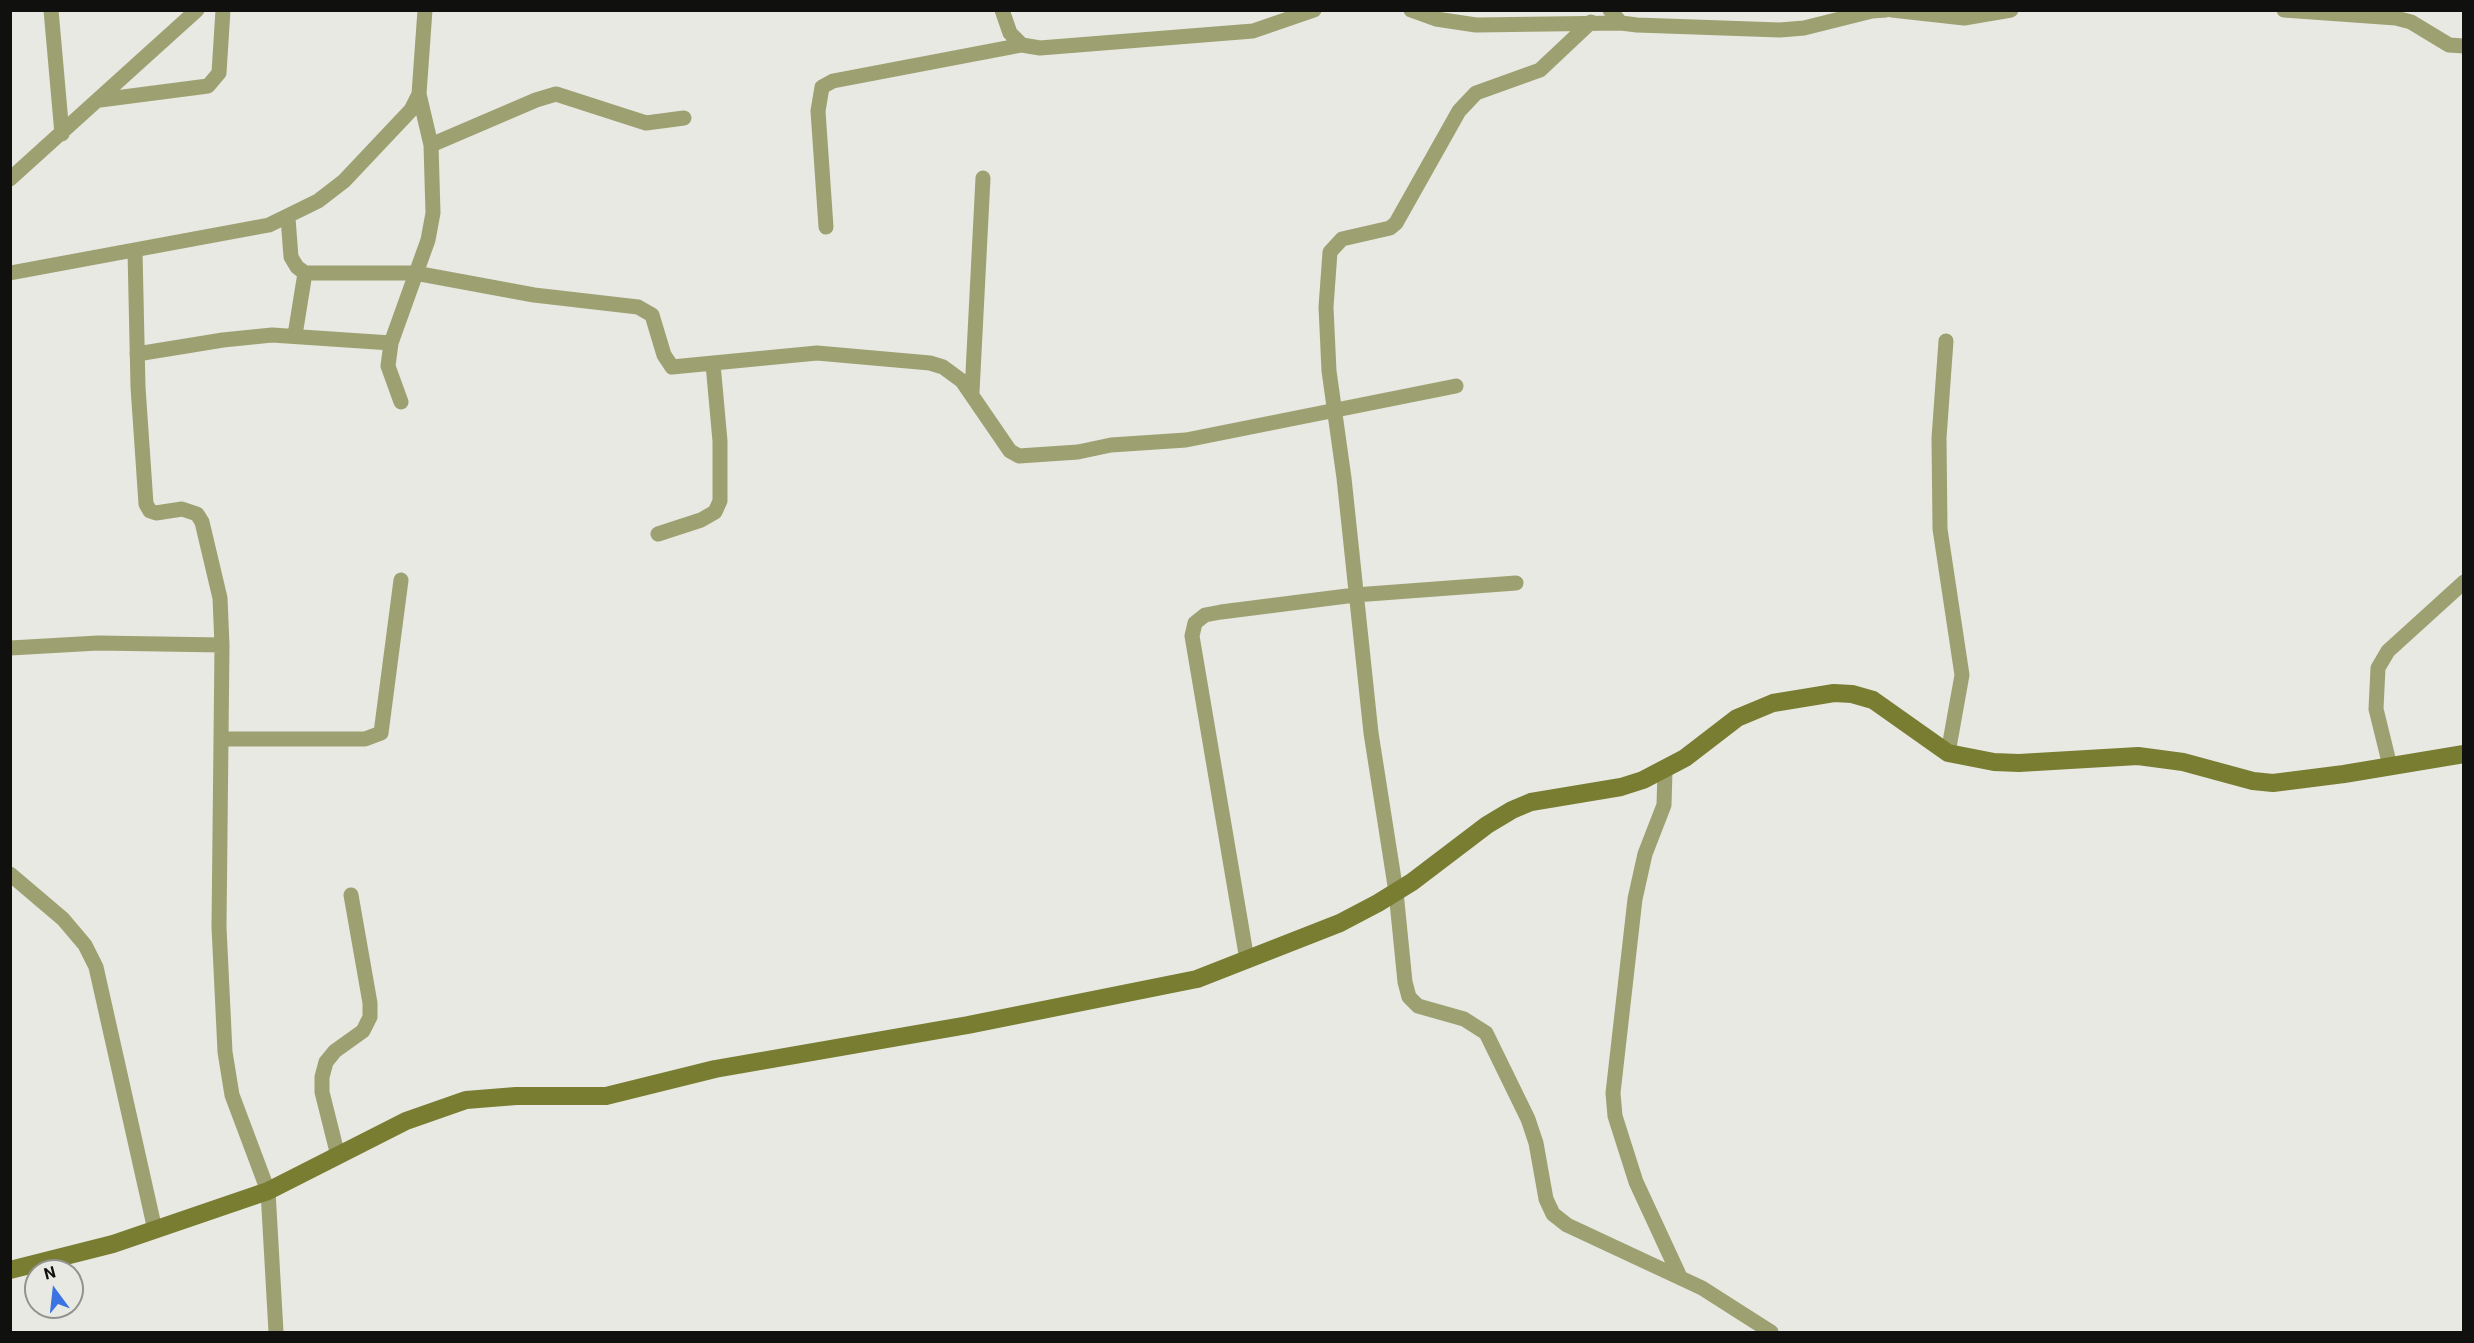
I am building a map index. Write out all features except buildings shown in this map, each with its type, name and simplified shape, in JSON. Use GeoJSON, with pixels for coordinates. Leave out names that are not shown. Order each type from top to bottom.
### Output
{"type":"FeatureCollection","features":[{"type":"Feature","properties":{"kind":"street"},"geometry":{"type":"LineString","coordinates":[[51,10],[62,134]]}},
{"type":"Feature","properties":{"kind":"street"},"geometry":{"type":"LineString","coordinates":[[10,179],[197,10]]}},
{"type":"Feature","properties":{"kind":"street"},"geometry":{"type":"LineString","coordinates":[[99,100],[208,86],[219,74],[223,10]]}},
{"type":"Feature","properties":{"kind":"street"},"geometry":{"type":"LineString","coordinates":[[401,402],[388,366],[391,343],[428,240],[433,213],[431,145],[419,94],[425,10]]}},
{"type":"Feature","properties":{"kind":"street"},"geometry":{"type":"LineString","coordinates":[[1002,10],[1010,33],[1022,45]]}},
{"type":"Feature","properties":{"kind":"street"},"geometry":{"type":"LineString","coordinates":[[826,227],[818,111],[822,87],[833,81],[1022,45],[1040,48],[1253,31],[1314,10]]}},
{"type":"Feature","properties":{"kind":"street"},"geometry":{"type":"LineString","coordinates":[[1411,10],[1436,19],[1476,25],[1621,22],[1780,30],[1830,23],[1872,11],[1886,10]]}},
{"type":"Feature","properties":{"kind":"street"},"geometry":{"type":"LineString","coordinates":[[1610,10],[1621,22]]}},
{"type":"Feature","properties":{"kind":"street"},"geometry":{"type":"LineString","coordinates":[[1892,10],[1964,18],[2006,11]]}},
{"type":"Feature","properties":{"kind":"street"},"geometry":{"type":"LineString","coordinates":[[2284,10],[2396,18],[2411,22],[2449,45],[2463,46]]}},
{"type":"Feature","properties":{"kind":"street"},"geometry":{"type":"LineString","coordinates":[[1591,22],[1540,70],[1488,87],[1466,101],[1396,224],[1390,228],[1351,235],[1334,245],[1329,261],[1326,307],[1333,411],[1344,478],[1371,733],[1396,892],[1405,982],[1409,997],[1418,1006],[1464,1019],[1486,1033],[1528,1119],[1536,1143],[1546,1199],[1553,1214],[1567,1225],[1680,1277],[1771,1332]]}},
{"type":"Feature","properties":{"kind":"street"},"geometry":{"type":"LineString","coordinates":[[10,273],[269,225],[288,218],[318,201],[344,181],[402,122],[419,94]]}},
{"type":"Feature","properties":{"kind":"street"},"geometry":{"type":"LineString","coordinates":[[431,145],[536,100],[556,94],[646,123],[684,118]]}},
{"type":"Feature","properties":{"kind":"street"},"geometry":{"type":"LineString","coordinates":[[972,392],[983,178]]}},
{"type":"Feature","properties":{"kind":"street"},"geometry":{"type":"LineString","coordinates":[[288,218],[291,257],[297,267],[305,273],[415,273],[534,295],[645,310],[657,323],[667,364],[681,368],[818,353],[930,363],[953,374],[972,392],[1010,451],[1019,456],[1033,457],[1111,445],[1186,440],[1456,386]]}},
{"type":"Feature","properties":{"kind":"street"},"geometry":{"type":"LineString","coordinates":[[135,251],[141,455],[146,504],[150,511],[156,513],[190,510],[202,522],[220,598],[222,645],[219,927],[225,1052],[232,1095],[268,1191],[276,1332]]}},
{"type":"Feature","properties":{"kind":"street"},"geometry":{"type":"LineString","coordinates":[[295,335],[305,273]]}},
{"type":"Feature","properties":{"kind":"street"},"geometry":{"type":"LineString","coordinates":[[137,354],[223,340],[295,335],[391,343]]}},
{"type":"Feature","properties":{"kind":"street"},"geometry":{"type":"LineString","coordinates":[[1946,341],[1939,438],[1940,529],[1962,675],[1948,753]]}},
{"type":"Feature","properties":{"kind":"street"},"geometry":{"type":"LineString","coordinates":[[658,534],[701,520],[715,512],[720,501],[720,441],[713,364]]}},
{"type":"Feature","properties":{"kind":"street"},"geometry":{"type":"LineString","coordinates":[[221,739],[365,739],[381,733],[401,580]]}},
{"type":"Feature","properties":{"kind":"street"},"geometry":{"type":"LineString","coordinates":[[2390,766],[2376,708],[2378,668],[2388,651],[2463,582]]}},
{"type":"Feature","properties":{"kind":"street"},"geometry":{"type":"LineString","coordinates":[[1247,960],[1192,636],[1195,623],[1205,615],[1221,612],[1355,595],[1516,583]]}},
{"type":"Feature","properties":{"kind":"street"},"geometry":{"type":"LineString","coordinates":[[10,648],[98,643],[222,645]]}},
{"type":"Feature","properties":{"kind":"street"},"geometry":{"type":"LineString","coordinates":[[10,1270],[113,1244],[268,1191],[406,1121],[466,1100],[516,1096],[606,1096],[715,1069],[1168,986],[1247,960],[1340,923],[1396,892],[1512,810],[1531,802],[1621,787],[1665,770],[1754,709],[1790,699],[1834,693],[1852,694],[1873,700],[1948,753],[1968,759],[2019,763],[2138,756],[2183,762],[2246,779],[2273,783],[2463,754]]}},
{"type":"Feature","properties":{"kind":"street"},"geometry":{"type":"LineString","coordinates":[[1665,770],[1664,805],[1645,854],[1635,898],[1613,1094],[1615,1116],[1636,1182],[1680,1277]]}},
{"type":"Feature","properties":{"kind":"street"},"geometry":{"type":"LineString","coordinates":[[10,874],[63,919],[85,945],[96,967],[155,1230]]}},
{"type":"Feature","properties":{"kind":"street"},"geometry":{"type":"LineString","coordinates":[[338,1156],[322,1092],[322,1077],[326,1062],[335,1051],[363,1030],[370,1010],[369,987],[351,895]]}}]}
